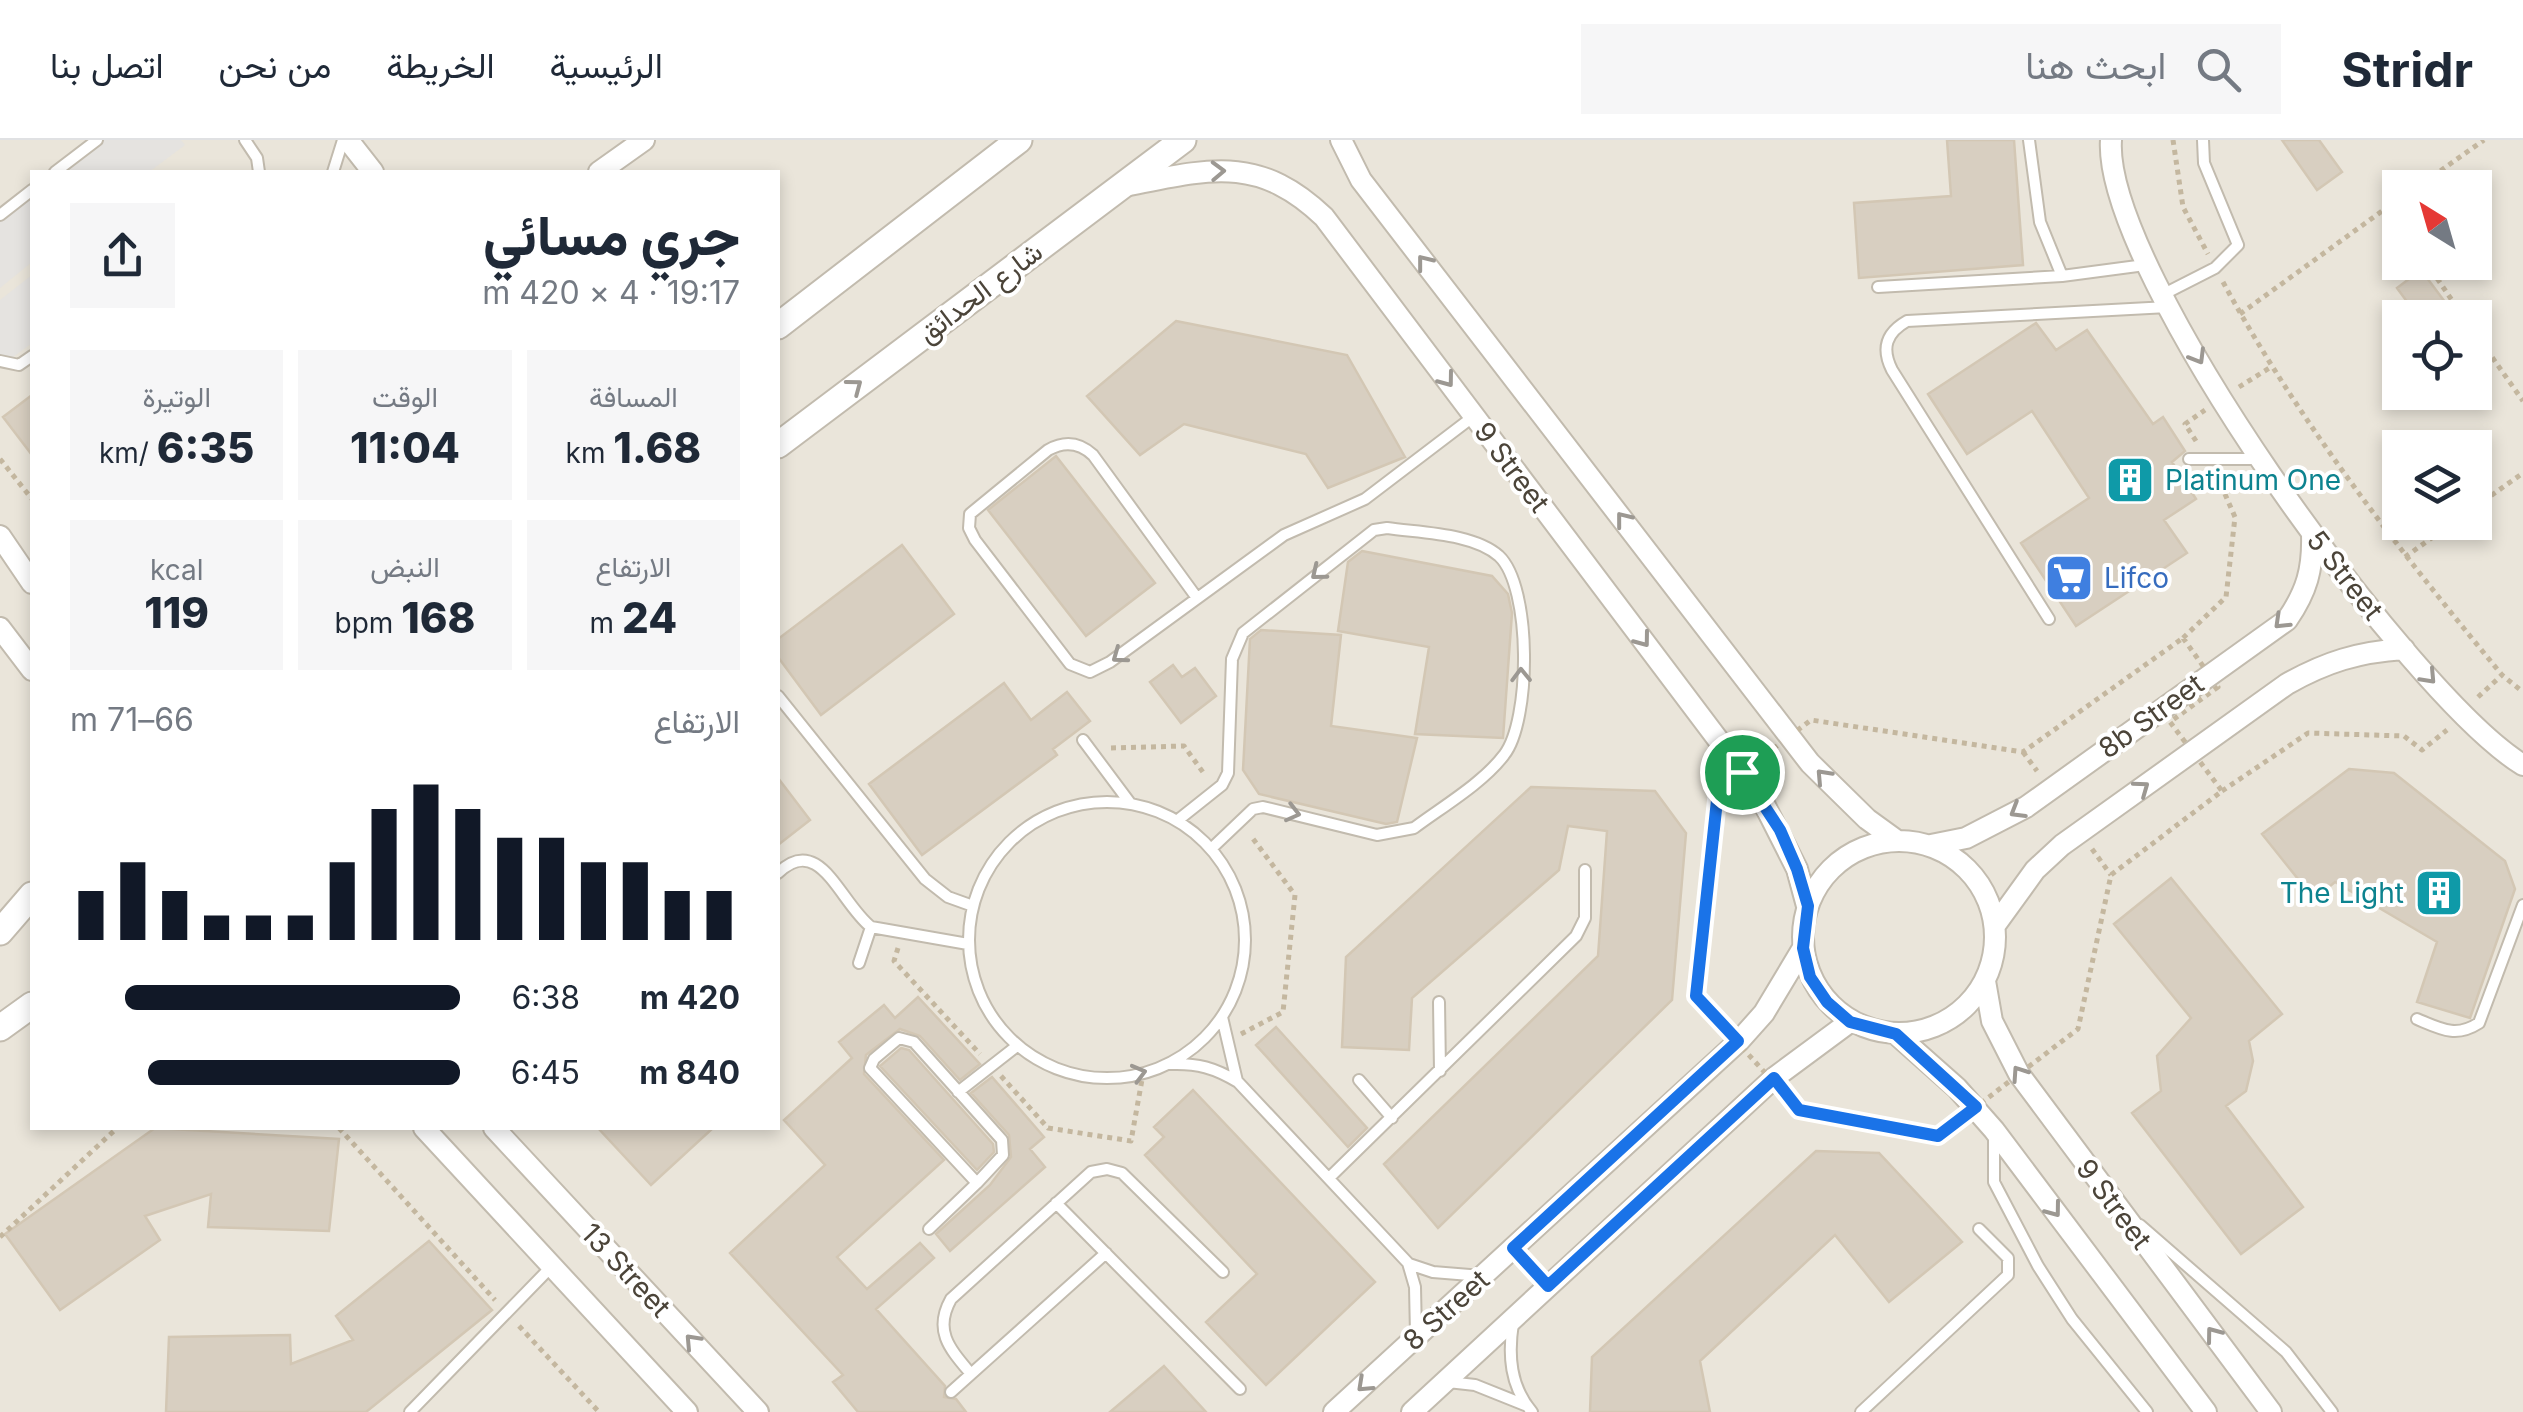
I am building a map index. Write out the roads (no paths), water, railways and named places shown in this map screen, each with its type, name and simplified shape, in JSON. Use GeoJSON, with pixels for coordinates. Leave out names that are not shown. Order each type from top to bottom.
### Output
{"type":"FeatureCollection","features":[{"type":"Feature","properties":{"kind":"street"},"geometry":{"type":"LineString","coordinates":[[345,140],[371,170]]}},
{"type":"Feature","properties":{"kind":"street"},"geometry":{"type":"LineString","coordinates":[[603,170],[644,140]]}},
{"type":"Feature","properties":{"kind":"street"},"geometry":{"type":"LineString","coordinates":[[780,324],[1019,140]]}},
{"type":"Feature","properties":{"kind":"street","name":"شارع الحدائق"},"geometry":{"type":"LineString","coordinates":[[780,443],[1184,140]]}},
{"type":"Feature","properties":{"kind":"street","name":"9 Street"},"geometry":{"type":"LineString","coordinates":[[1341,140],[1361,180],[1790,736],[1838,792],[1896,840]]}},
{"type":"Feature","properties":{"kind":"street","name":"5 Street"},"geometry":{"type":"LineString","coordinates":[[2111,140],[2120,210],[2145,265],[2223,398],[2312,535],[2404,649],[2462,713],[2523,765]]}},
{"type":"Feature","properties":{"kind":"street","name":"9 Street"},"geometry":{"type":"LineString","coordinates":[[1122,186],[1208,170],[1240,170],[1272,178],[1300,194],[1324,217],[1742,772],[1780,830],[1808,906]]}},
{"type":"Feature","properties":{"kind":"street","name":"8b Street"},"geometry":{"type":"LineString","coordinates":[[1932,845],[1966,838],[2026,806],[2288,620],[2304,594],[2313,565],[2312,535]]}},
{"type":"Feature","properties":{"kind":"street"},"geometry":{"type":"LineString","coordinates":[[0,536],[30,580]]}},
{"type":"Feature","properties":{"kind":"street"},"geometry":{"type":"LineString","coordinates":[[0,628],[30,667]]}},
{"type":"Feature","properties":{"kind":"street","name":"8b Street"},"geometry":{"type":"LineString","coordinates":[[1996,924],[2036,870],[2080,832],[2323,663],[2362,652],[2404,649]]}},
{"type":"Feature","properties":{"kind":"street"},"geometry":{"type":"LineString","coordinates":[[1896,840],[1932,845],[1962,862],[1985,890],[1996,924],[1995,954],[1985,982],[1969,1004],[1946,1021],[1920,1032],[1896,1034],[1850,1022],[1827,1002],[1810,977],[1803,948],[1808,906],[1827,872],[1858,849],[1896,840]]}},
{"type":"Feature","properties":{"kind":"street"},"geometry":{"type":"LineString","coordinates":[[0,932],[30,896]]}},
{"type":"Feature","properties":{"kind":"street","name":"8 Street"},"geometry":{"type":"LineString","coordinates":[[1334,1412],[1738,1041],[1764,1013],[1803,948]]}},
{"type":"Feature","properties":{"kind":"street","name":"9 Street"},"geometry":{"type":"LineString","coordinates":[[1985,982],[1992,1021],[2019,1074],[2271,1412]]}},
{"type":"Feature","properties":{"kind":"street"},"geometry":{"type":"LineString","coordinates":[[0,1028],[30,1006]]}},
{"type":"Feature","properties":{"kind":"street","name":"8 Street"},"geometry":{"type":"LineString","coordinates":[[1412,1412],[1774,1078],[1850,1022]]}},
{"type":"Feature","properties":{"kind":"street","name":"9 Street"},"geometry":{"type":"LineString","coordinates":[[1896,1034],[1976,1107],[2206,1412]]}},
{"type":"Feature","properties":{"kind":"street","name":"13 Street"},"geometry":{"type":"LineString","coordinates":[[426,1130],[688,1412]]}},
{"type":"Feature","properties":{"kind":"street","name":"13 Street"},"geometry":{"type":"LineString","coordinates":[[496,1130],[758,1412]]}},
{"type":"Feature","properties":{"kind":"lane"},"geometry":{"type":"LineString","coordinates":[[58,170],[97,140]]}},
{"type":"Feature","properties":{"kind":"lane"},"geometry":{"type":"LineString","coordinates":[[246,140],[260,170]]}},
{"type":"Feature","properties":{"kind":"lane"},"geometry":{"type":"LineString","coordinates":[[334,170],[345,140]]}},
{"type":"Feature","properties":{"kind":"lane"},"geometry":{"type":"LineString","coordinates":[[2029,140],[2040,222],[2062,276]]}},
{"type":"Feature","properties":{"kind":"lane"},"geometry":{"type":"LineString","coordinates":[[2049,620],[1892,370],[1885,356],[1886,341],[1894,328],[1907,321],[2165,301],[2215,268],[2238,245],[2204,164],[2203,140]]}},
{"type":"Feature","properties":{"kind":"lane"},"geometry":{"type":"LineString","coordinates":[[0,215],[30,192]]}},
{"type":"Feature","properties":{"kind":"lane"},"geometry":{"type":"LineString","coordinates":[[1878,287],[2062,276],[2145,265]]}},
{"type":"Feature","properties":{"kind":"lane"},"geometry":{"type":"LineString","coordinates":[[0,362],[20,365],[30,358]]}},
{"type":"Feature","properties":{"kind":"lane"},"geometry":{"type":"LineString","coordinates":[[1197,598],[1093,454],[1072,443],[1048,450],[974,508],[969,528],[1070,664],[1090,672],[1100,669],[1284,535],[1365,499],[1474,416]]}},
{"type":"Feature","properties":{"kind":"lane"},"geometry":{"type":"LineString","coordinates":[[2189,460],[2262,459]]}},
{"type":"Feature","properties":{"kind":"lane"},"geometry":{"type":"LineString","coordinates":[[1178,820],[1216,790],[1228,773],[1232,658],[1237,640],[1362,537],[1387,528],[1475,543],[1497,554],[1513,573],[1520,597],[1522,712],[1516,737],[1503,758],[1429,817],[1396,834],[1377,835],[1263,807],[1240,821],[1212,848]]}},
{"type":"Feature","properties":{"kind":"lane"},"geometry":{"type":"LineString","coordinates":[[780,698],[926,879],[948,897],[972,906]]}},
{"type":"Feature","properties":{"kind":"lane"},"geometry":{"type":"LineString","coordinates":[[1086,744],[1130,803]]}},
{"type":"Feature","properties":{"kind":"lane"},"geometry":{"type":"LineString","coordinates":[[1130,803],[1178,820],[1212,848],[1238,896],[1246,949],[1238,984],[1222,1017],[1198,1044],[1168,1064],[1131,1076],[1096,1078],[1054,1068],[1017,1046],[982,1000],[968,944],[972,906],[985,874],[1005,846],[1031,824],[1078,805],[1130,803]]}},
{"type":"Feature","properties":{"kind":"lane"},"geometry":{"type":"LineString","coordinates":[[780,872],[792,860],[806,858],[818,863],[871,926],[968,944]]}},
{"type":"Feature","properties":{"kind":"lane"},"geometry":{"type":"LineString","coordinates":[[1329,1178],[1576,936],[1585,918],[1585,870]]}},
{"type":"Feature","properties":{"kind":"lane"},"geometry":{"type":"LineString","coordinates":[[2417,1019],[2449,1032],[2465,1032],[2480,1023],[2523,905]]}},
{"type":"Feature","properties":{"kind":"lane"},"geometry":{"type":"LineString","coordinates":[[859,963],[871,926]]}},
{"type":"Feature","properties":{"kind":"lane"},"geometry":{"type":"LineString","coordinates":[[1438,1002],[1440,1071]]}},
{"type":"Feature","properties":{"kind":"lane"},"geometry":{"type":"LineString","coordinates":[[1222,1017],[1225,1042],[1238,1082]]}},
{"type":"Feature","properties":{"kind":"lane"},"geometry":{"type":"LineString","coordinates":[[929,1229],[977,1183],[1003,1156],[1004,1148],[907,1038],[892,1042],[870,1064],[873,1073],[977,1183]]}},
{"type":"Feature","properties":{"kind":"lane"},"geometry":{"type":"LineString","coordinates":[[958,1092],[1017,1046]]}},
{"type":"Feature","properties":{"kind":"lane"},"geometry":{"type":"LineString","coordinates":[[1168,1064],[1204,1066],[1238,1082],[1409,1264],[1433,1272],[1482,1276]]}},
{"type":"Feature","properties":{"kind":"lane"},"geometry":{"type":"LineString","coordinates":[[1359,1080],[1392,1118]]}},
{"type":"Feature","properties":{"kind":"lane"},"geometry":{"type":"LineString","coordinates":[[1994,1130],[1994,1182],[2038,1266],[2072,1319],[2147,1412]]}},
{"type":"Feature","properties":{"kind":"lane"},"geometry":{"type":"LineString","coordinates":[[971,1374],[947,1344],[943,1314],[951,1300],[1092,1172],[1122,1172],[1222,1272]]}},
{"type":"Feature","properties":{"kind":"lane"},"geometry":{"type":"LineString","coordinates":[[2110,1200],[2286,1352],[2332,1412]]}},
{"type":"Feature","properties":{"kind":"lane"},"geometry":{"type":"LineString","coordinates":[[1056,1203],[1240,1389]]}},
{"type":"Feature","properties":{"kind":"lane"},"geometry":{"type":"LineString","coordinates":[[1861,1412],[2008,1275],[2008,1258],[1979,1229]]}},
{"type":"Feature","properties":{"kind":"lane"},"geometry":{"type":"LineString","coordinates":[[950,1392],[1106,1253]]}},
{"type":"Feature","properties":{"kind":"lane"},"geometry":{"type":"LineString","coordinates":[[1409,1264],[1416,1336]]}},
{"type":"Feature","properties":{"kind":"lane"},"geometry":{"type":"LineString","coordinates":[[410,1412],[551,1267]]}},
{"type":"Feature","properties":{"kind":"lane"},"geometry":{"type":"LineString","coordinates":[[1513,1322],[1511,1365],[1529,1409]]}},
{"type":"Feature","properties":{"kind":"lane"},"geometry":{"type":"LineString","coordinates":[[1448,1382],[1502,1393],[1529,1409]]}},
{"type":"Feature","properties":{"kind":"place","name":"Platinum One"},"geometry":{"type":"Point","coordinates":[2130,480]}},
{"type":"Feature","properties":{"kind":"place","name":"Lifco"},"geometry":{"type":"Point","coordinates":[2069,578]}},
{"type":"Feature","properties":{"kind":"place","name":"The Light"},"geometry":{"type":"Point","coordinates":[2439,893]}}]}
